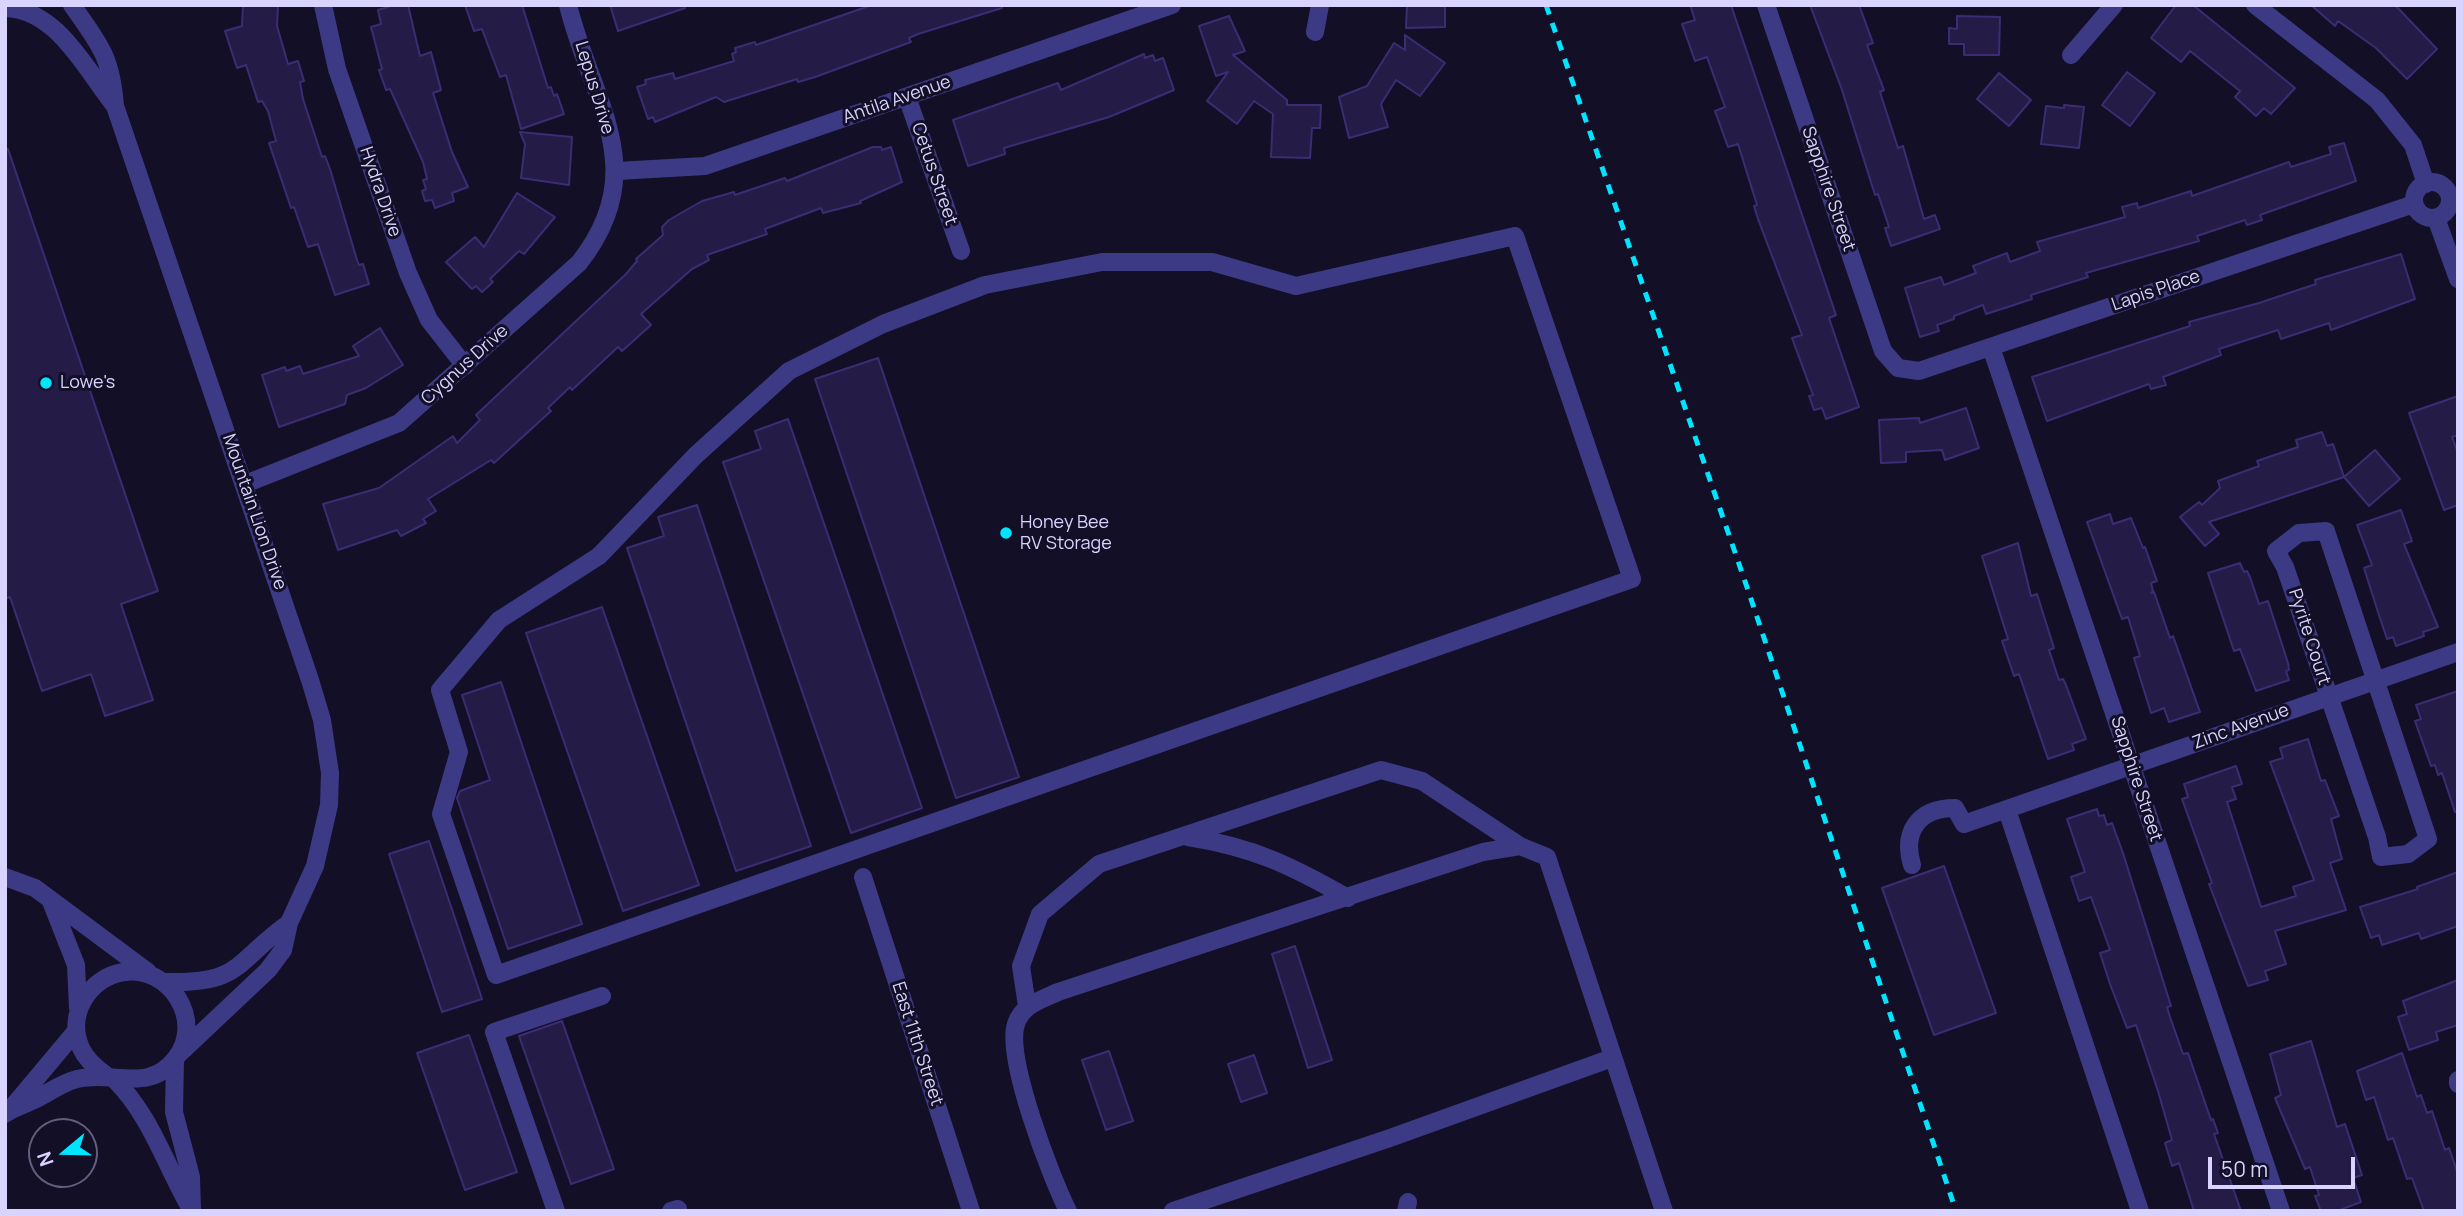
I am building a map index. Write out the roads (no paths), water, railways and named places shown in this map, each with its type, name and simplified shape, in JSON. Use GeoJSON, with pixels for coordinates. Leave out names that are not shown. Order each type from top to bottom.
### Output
{"type":"FeatureCollection","features":[{"type":"Feature","properties":{"kind":"street","name":"Mountain Lion Drive"},"geometry":{"type":"LineString","coordinates":[[72,5],[99,43],[112,69],[115,106],[245,484],[322,720],[330,773],[323,844],[289,923],[283,950],[268,970],[177,1057]]}},
{"type":"Feature","properties":{"kind":"street","name":"Hydra Drive"},"geometry":{"type":"LineString","coordinates":[[323,5],[337,69],[408,273],[429,320],[465,366]]}},
{"type":"Feature","properties":{"kind":"street","name":"Lepus Drive"},"geometry":{"type":"LineString","coordinates":[[568,5],[608,128],[617,171]]}},
{"type":"Feature","properties":{"kind":"street","name":"Antila Avenue"},"geometry":{"type":"LineString","coordinates":[[617,171],[705,166],[1172,5]]}},
{"type":"Feature","properties":{"kind":"street"},"geometry":{"type":"LineString","coordinates":[[1315,32],[1320,5]]}},
{"type":"Feature","properties":{"kind":"street","name":"Sapphire Street"},"geometry":{"type":"LineString","coordinates":[[1766,5],[1884,352],[1898,368]]}},
{"type":"Feature","properties":{"kind":"street"},"geometry":{"type":"LineString","coordinates":[[2071,55],[2114,5]]}},
{"type":"Feature","properties":{"kind":"street"},"geometry":{"type":"LineString","coordinates":[[2255,5],[2377,100],[2413,145],[2426,184]]}},
{"type":"Feature","properties":{"kind":"street","name":"Mountain Lion Drive"},"geometry":{"type":"LineString","coordinates":[[5,8],[33,14],[53,28],[77,54],[115,106]]}},
{"type":"Feature","properties":{"kind":"street","name":"Cetus Street"},"geometry":{"type":"LineString","coordinates":[[907,97],[961,251]]}},
{"type":"Feature","properties":{"kind":"street","name":"Cygnus Drive"},"geometry":{"type":"LineString","coordinates":[[245,484],[399,423],[585,255],[598,238],[612,201],[617,171]]}},
{"type":"Feature","properties":{"kind":"street"},"geometry":{"type":"LineString","coordinates":[[2426,184],[2442,185],[2453,192],[2450,206],[2437,218],[2421,216],[2414,204],[2415,192],[2426,184]]}},
{"type":"Feature","properties":{"kind":"street","name":"Lapis Place"},"geometry":{"type":"LineString","coordinates":[[1898,368],[1919,372],[2414,204]]}},
{"type":"Feature","properties":{"kind":"street"},"geometry":{"type":"LineString","coordinates":[[2437,218],[2458,279]]}},
{"type":"Feature","properties":{"kind":"street"},"geometry":{"type":"LineString","coordinates":[[1515,236],[1632,579],[496,975],[441,814],[459,752],[440,690],[499,620],[598,556],[696,454],[789,371],[883,324],[985,285],[1102,262],[1212,262],[1296,286],[1515,236]]}},
{"type":"Feature","properties":{"kind":"street","name":"Sapphire Street"},"geometry":{"type":"LineString","coordinates":[[1991,347],[2281,1211]]}},
{"type":"Feature","properties":{"kind":"street","name":"Pyrite Court"},"geometry":{"type":"LineString","coordinates":[[2326,531],[2376,681],[2428,839],[2408,854],[2381,857],[2377,837],[2286,567],[2276,551],[2300,533],[2326,531]]}},
{"type":"Feature","properties":{"kind":"street","name":"Zinc Avenue"},"geometry":{"type":"LineString","coordinates":[[1912,865],[1907,846],[1910,834],[1928,814],[1942,808],[1955,808],[1964,824],[2132,767],[2328,695],[2458,652]]}},
{"type":"Feature","properties":{"kind":"street"},"geometry":{"type":"LineString","coordinates":[[1027,1006],[1021,966],[1040,914],[1099,864],[1381,770],[1422,781],[1520,846],[1547,857],[1664,1211]]}},
{"type":"Feature","properties":{"kind":"street"},"geometry":{"type":"LineString","coordinates":[[2007,810],[2140,1211]]}},
{"type":"Feature","properties":{"kind":"street"},"geometry":{"type":"LineString","coordinates":[[1185,836],[1230,844],[1286,863],[1348,898]]}},
{"type":"Feature","properties":{"kind":"street"},"geometry":{"type":"LineString","coordinates":[[1068,1211],[1051,1177],[1014,1052],[1016,1024],[1027,1006],[1058,992],[1483,852],[1520,846]]}},
{"type":"Feature","properties":{"kind":"street","name":"East 11th Street"},"geometry":{"type":"LineString","coordinates":[[863,877],[971,1211]]}},
{"type":"Feature","properties":{"kind":"street"},"geometry":{"type":"LineString","coordinates":[[8,881],[35,888],[52,904],[158,978],[178,997],[185,1015],[186,1035],[177,1057],[174,1112],[191,1177],[192,1211]]}},
{"type":"Feature","properties":{"kind":"street"},"geometry":{"type":"LineString","coordinates":[[52,904],[76,965],[76,1031],[81,1049],[91,1064],[134,1099],[149,1122],[176,1183],[192,1211]]}},
{"type":"Feature","properties":{"kind":"street","name":"Mountain Lion Drive"},"geometry":{"type":"LineString","coordinates":[[158,978],[198,983],[221,978],[238,968],[267,938],[289,923]]}},
{"type":"Feature","properties":{"kind":"street"},"geometry":{"type":"LineString","coordinates":[[78,1012],[92,989],[114,973],[132,971],[158,978]]}},
{"type":"Feature","properties":{"kind":"street"},"geometry":{"type":"LineString","coordinates":[[555,1211],[494,1031],[602,996]]}},
{"type":"Feature","properties":{"kind":"street"},"geometry":{"type":"LineString","coordinates":[[7,1112],[76,1031]]}},
{"type":"Feature","properties":{"kind":"street"},"geometry":{"type":"LineString","coordinates":[[7,1112],[59,1085],[110,1077],[131,1082],[148,1079],[163,1072],[177,1057]]}},
{"type":"Feature","properties":{"kind":"street"},"geometry":{"type":"LineString","coordinates":[[1173,1211],[1390,1138],[1612,1058]]}},
{"type":"Feature","properties":{"kind":"railway"},"geometry":{"type":"LineString","coordinates":[[1546,5],[1748,590],[1956,1211]]}},
{"type":"Feature","properties":{"kind":"place","name":"Lowe's"},"geometry":{"type":"Point","coordinates":[46,383]}},
{"type":"Feature","properties":{"kind":"place","name":"Honey Bee RV Storage"},"geometry":{"type":"Point","coordinates":[1006,533]}}]}
